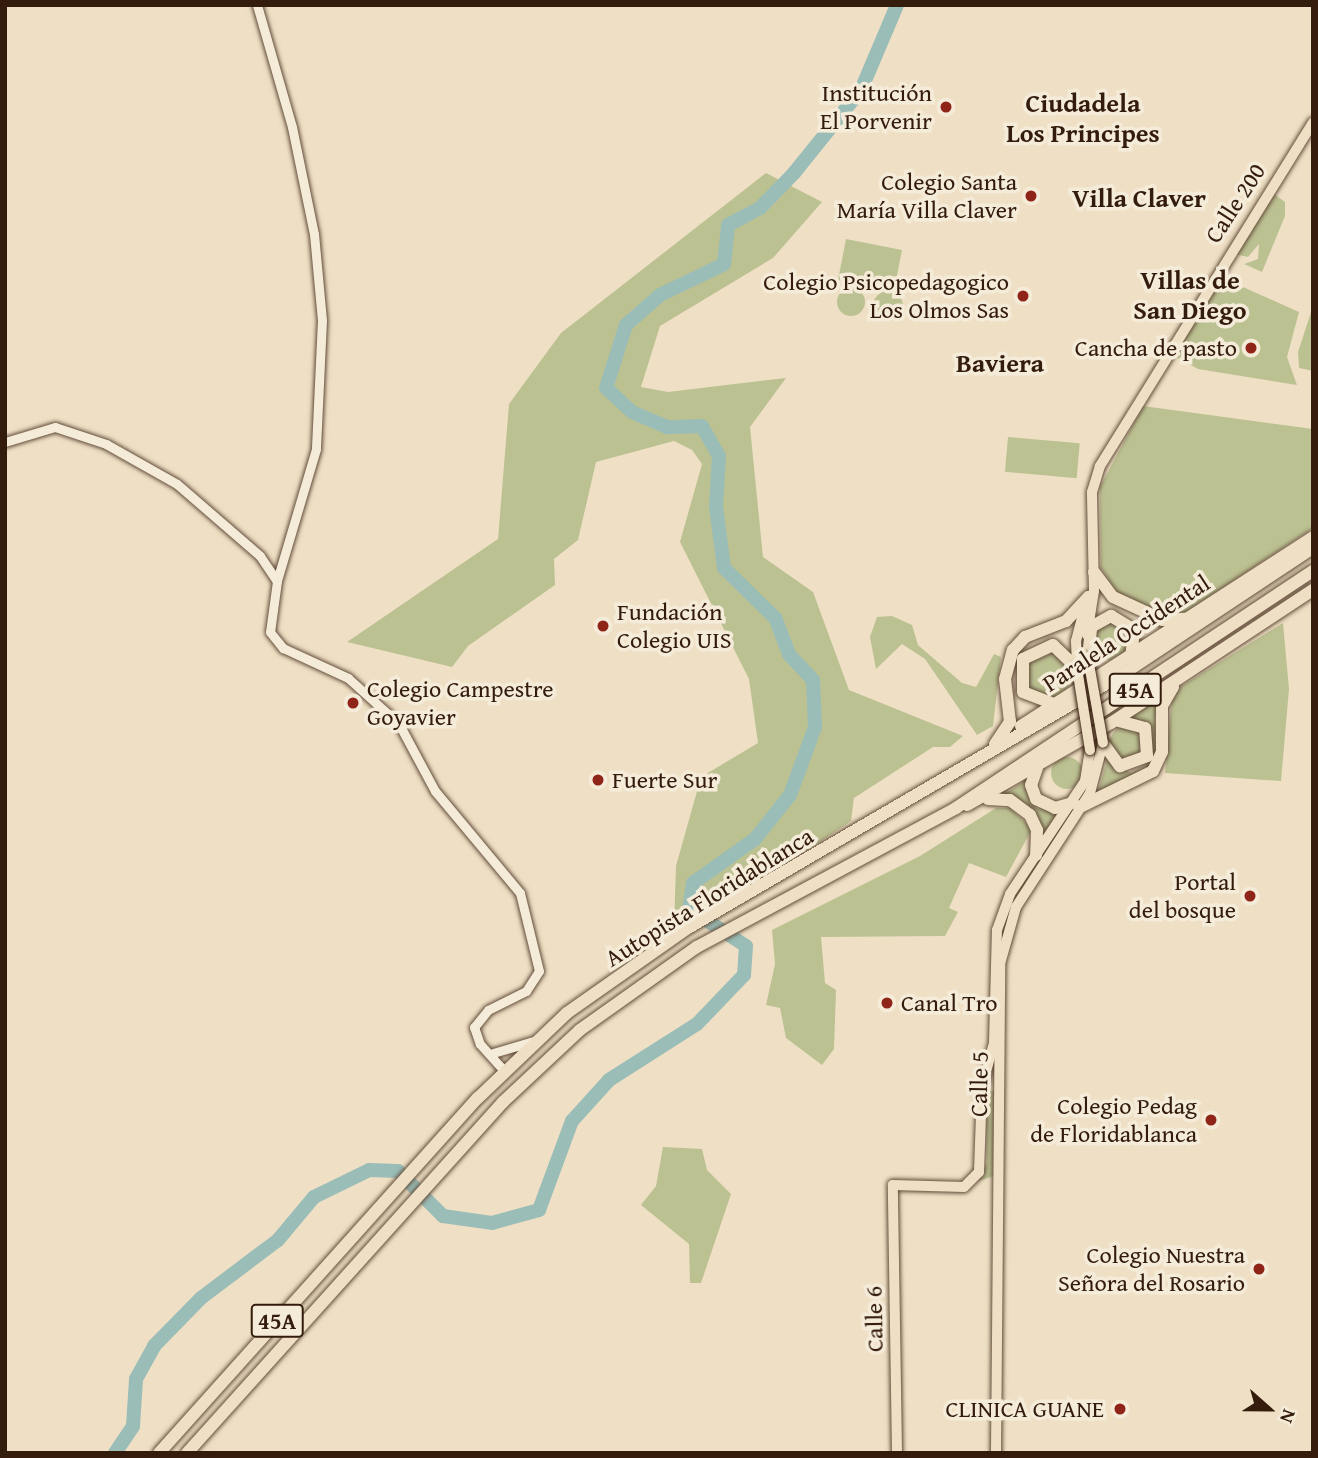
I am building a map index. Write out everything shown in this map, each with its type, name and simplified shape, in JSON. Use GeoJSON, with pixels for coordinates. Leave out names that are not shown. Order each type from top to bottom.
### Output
{"type":"FeatureCollection","features":[{"type":"Feature","properties":{"kind":"highway","name":"Paralela Occidental"},"geometry":{"type":"LineString","coordinates":[[964,767],[1054,704],[1313,537]]}},
{"type":"Feature","properties":{"kind":"highway","name":"Autopista Floridablanca"},"geometry":{"type":"LineString","coordinates":[[159,1453],[395,1189],[504,1071],[539,1039],[688,929],[1123,674],[1313,548]]}},
{"type":"Feature","properties":{"kind":"highway","name":"Autopista Floridablanca"},"geometry":{"type":"LineString","coordinates":[[187,1453],[410,1203],[580,1030],[697,947],[956,808],[1313,571]]}},
{"type":"Feature","properties":{"kind":"highway"},"geometry":{"type":"LineString","coordinates":[[1094,572],[1110,595],[1155,617],[1191,617]]}},
{"type":"Feature","properties":{"kind":"highway","name":"45A"},"geometry":{"type":"LineString","coordinates":[[956,808],[984,799],[1111,723],[1313,590]]}},
{"type":"Feature","properties":{"kind":"highway"},"geometry":{"type":"LineString","coordinates":[[995,744],[1010,722],[1005,679],[1016,646],[1066,621],[1088,597]]}},
{"type":"Feature","properties":{"kind":"highway"},"geometry":{"type":"LineString","coordinates":[[1213,656],[1253,613]]}},
{"type":"Feature","properties":{"kind":"highway"},"geometry":{"type":"LineString","coordinates":[[1088,658],[1091,627],[1111,616],[1135,630],[1130,657]]}},
{"type":"Feature","properties":{"kind":"highway"},"geometry":{"type":"LineString","coordinates":[[1054,704],[1023,692],[1023,659],[1053,645],[1077,668]]}},
{"type":"Feature","properties":{"kind":"highway"},"geometry":{"type":"LineString","coordinates":[[1043,763],[1031,780],[1036,799],[1055,808],[1078,804],[1153,772],[1162,747],[1162,706],[1178,680]]}},
{"type":"Feature","properties":{"kind":"highway"},"geometry":{"type":"LineString","coordinates":[[1103,743],[1120,766],[1138,764],[1149,751],[1140,724],[1111,723]]}},
{"type":"Feature","properties":{"kind":"highway"},"geometry":{"type":"LineString","coordinates":[[984,799],[1010,800],[1030,814],[1037,830],[1036,855]]}},
{"type":"Feature","properties":{"kind":"main road","name":"Calle 200"},"geometry":{"type":"LineString","coordinates":[[1103,743],[1088,658],[1094,572],[1092,492],[1104,458],[1313,123]]}},
{"type":"Feature","properties":{"kind":"main road","name":"Calle 200"},"geometry":{"type":"LineString","coordinates":[[1090,750],[1077,668],[1076,641],[1094,572]]}},
{"type":"Feature","properties":{"kind":"main road","name":"Calle 5"},"geometry":{"type":"LineString","coordinates":[[893,1185],[964,1186],[981,1164],[982,1086],[994,1043],[998,930],[1010,894],[1036,855],[1098,777],[1103,743]]}},
{"type":"Feature","properties":{"kind":"main road","name":"Calle 5"},"geometry":{"type":"LineString","coordinates":[[996,1453],[1000,964],[1025,888],[1078,804],[1089,770],[1090,750]]}},
{"type":"Feature","properties":{"kind":"main road","name":"Calle 6"},"geometry":{"type":"LineString","coordinates":[[893,1185],[897,1453]]}},
{"type":"Feature","properties":{"kind":"street"},"geometry":{"type":"LineString","coordinates":[[257,5],[292,127],[314,234],[322,320],[316,449],[277,581],[269,618],[276,643],[348,678],[398,724],[435,791],[527,907],[539,971],[526,992],[479,1017],[476,1038],[493,1053],[504,1071]]}},
{"type":"Feature","properties":{"kind":"street"},"geometry":{"type":"LineString","coordinates":[[5,442],[55,428],[106,444],[177,484],[260,556],[277,581]]}},
{"type":"Feature","properties":{"kind":"street"},"geometry":{"type":"LineString","coordinates":[[493,1053],[539,1039]]}},
{"type":"Feature","properties":{"kind":"green space"},"geometry":{"type":"Polygon","coordinates":[[[766,173],[822,202],[773,258],[660,326],[641,387],[668,392],[786,378],[750,427],[763,557],[813,592],[849,690],[963,736],[950,747],[933,747],[854,798],[851,821],[794,859],[674,926],[676,866],[701,777],[758,743],[749,679],[680,542],[702,464],[692,450],[674,441],[596,462],[578,540],[554,559],[555,585],[468,646],[452,667],[347,642],[498,539],[509,404],[561,333],[766,173]]]}},
{"type":"Feature","properties":{"kind":"green space"},"geometry":{"type":"Polygon","coordinates":[[[1274,194],[1285,202],[1285,216],[1262,272],[1244,264],[1258,259],[1259,244],[1248,257],[1235,254],[1274,194]]]}},
{"type":"Feature","properties":{"kind":"green space"},"geometry":{"type":"Polygon","coordinates":[[[846,239],[902,250],[894,291],[838,280],[846,239]]]}},
{"type":"Feature","properties":{"kind":"green space"},"geometry":{"type":"Polygon","coordinates":[[[1224,272],[1234,283],[1299,312],[1287,357],[1297,385],[1198,369],[1170,354],[1224,272]]]}},
{"type":"Feature","properties":{"kind":"green space"},"geometry":{"type":"Polygon","coordinates":[[[851,288],[861,292],[865,302],[861,312],[851,316],[841,312],[837,302],[841,292],[851,288]]]}},
{"type":"Feature","properties":{"kind":"green space"},"geometry":{"type":"Polygon","coordinates":[[[888,291],[899,295],[903,306],[899,317],[888,321],[877,317],[873,306],[877,295],[888,291]]]}},
{"type":"Feature","properties":{"kind":"green space"},"geometry":{"type":"Polygon","coordinates":[[[1313,306],[1313,371],[1299,368],[1298,352],[1313,306]]]}},
{"type":"Feature","properties":{"kind":"green space"},"geometry":{"type":"Polygon","coordinates":[[[1143,406],[1313,429],[1313,528],[1183,614],[1160,615],[1117,593],[1101,568],[1100,487],[1143,406]]]}},
{"type":"Feature","properties":{"kind":"green space"},"geometry":{"type":"Polygon","coordinates":[[[1008,437],[1080,443],[1077,478],[1005,472],[1008,437]]]}},
{"type":"Feature","properties":{"kind":"green space"},"geometry":{"type":"Polygon","coordinates":[[[892,616],[912,625],[918,645],[962,683],[976,687],[994,654],[1001,657],[993,726],[977,735],[925,659],[902,644],[876,669],[870,637],[877,617],[892,616]]]}},
{"type":"Feature","properties":{"kind":"green space"},"geometry":{"type":"Polygon","coordinates":[[[1113,623],[1126,629],[1132,642],[1126,655],[1113,661],[1100,655],[1094,642],[1100,629],[1113,623]]]}},
{"type":"Feature","properties":{"kind":"green space"},"geometry":{"type":"Polygon","coordinates":[[[1283,623],[1289,689],[1281,781],[1165,773],[1172,700],[1180,687],[1283,623]]]}},
{"type":"Feature","properties":{"kind":"green space"},"geometry":{"type":"Polygon","coordinates":[[[1049,651],[1065,658],[1072,674],[1065,690],[1049,697],[1033,690],[1026,674],[1033,658],[1049,651]]]}},
{"type":"Feature","properties":{"kind":"green space"},"geometry":{"type":"Polygon","coordinates":[[[1164,694],[1155,717],[1155,764],[1098,792],[1107,761],[1131,773],[1145,768],[1153,755],[1151,728],[1124,717],[1164,694]]]}},
{"type":"Feature","properties":{"kind":"green space"},"geometry":{"type":"Polygon","coordinates":[[[1127,726],[1139,731],[1144,743],[1139,755],[1127,760],[1115,755],[1110,743],[1115,731],[1127,726]]]}},
{"type":"Feature","properties":{"kind":"green space"},"geometry":{"type":"Polygon","coordinates":[[[1067,757],[1078,762],[1083,773],[1078,784],[1067,789],[1056,784],[1051,773],[1056,762],[1067,757]]]}},
{"type":"Feature","properties":{"kind":"green space"},"geometry":{"type":"Polygon","coordinates":[[[1028,779],[1026,791],[1036,808],[1060,812],[1042,841],[1035,814],[1003,795],[1028,779]]]}},
{"type":"Feature","properties":{"kind":"green space"},"geometry":{"type":"Polygon","coordinates":[[[996,808],[1010,808],[1032,829],[1006,877],[969,863],[949,908],[958,912],[945,936],[821,937],[825,983],[836,990],[834,1049],[822,1065],[786,1038],[780,1008],[766,1005],[775,964],[772,930],[920,856],[996,808]]]}},
{"type":"Feature","properties":{"kind":"green space"},"geometry":{"type":"Polygon","coordinates":[[[986,1091],[994,1091],[994,1176],[976,1182],[987,1163],[986,1091]]]}},
{"type":"Feature","properties":{"kind":"green space"},"geometry":{"type":"Polygon","coordinates":[[[663,1147],[702,1149],[707,1170],[731,1194],[701,1283],[690,1283],[689,1244],[641,1205],[656,1186],[663,1147]]]}},
{"type":"Feature","properties":{"kind":"waterway"},"geometry":{"type":"LineString","coordinates":[[115,1453],[133,1426],[136,1379],[154,1346],[201,1298],[278,1240],[314,1197],[369,1170],[398,1171],[443,1216],[492,1223],[539,1210],[572,1121],[609,1080],[697,1024],[744,975],[746,946],[689,909],[693,883],[755,839],[790,795],[815,727],[813,680],[789,654],[775,618],[724,568],[716,506],[719,456],[702,426],[667,427],[632,412],[606,388],[626,325],[660,295],[724,264],[728,225],[760,208],[794,173],[861,90],[897,5]]}},
{"type":"Feature","properties":{"kind":"place","name":"Institución El Porvenir"},"geometry":{"type":"Point","coordinates":[946,107]}},
{"type":"Feature","properties":{"kind":"place","name":"Colegio Santa María Villa Claver"},"geometry":{"type":"Point","coordinates":[1031,196]}},
{"type":"Feature","properties":{"kind":"place","name":"Colegio Psicopedagogico Los Olmos Sas"},"geometry":{"type":"Point","coordinates":[1023,296]}},
{"type":"Feature","properties":{"kind":"place","name":"Cancha de pasto"},"geometry":{"type":"Point","coordinates":[1251,348]}},
{"type":"Feature","properties":{"kind":"place","name":"Fundación Colegio UIS"},"geometry":{"type":"Point","coordinates":[603,626]}},
{"type":"Feature","properties":{"kind":"place","name":"Colegio Campestre Goyavier"},"geometry":{"type":"Point","coordinates":[353,703]}},
{"type":"Feature","properties":{"kind":"place","name":"Fuerte Sur"},"geometry":{"type":"Point","coordinates":[598,780]}},
{"type":"Feature","properties":{"kind":"place","name":"Portal del bosque"},"geometry":{"type":"Point","coordinates":[1250,896]}},
{"type":"Feature","properties":{"kind":"place","name":"Canal Tro"},"geometry":{"type":"Point","coordinates":[887,1003]}},
{"type":"Feature","properties":{"kind":"place","name":"Colegio Pedag de Floridablanca"},"geometry":{"type":"Point","coordinates":[1211,1120]}},
{"type":"Feature","properties":{"kind":"place","name":"Colegio Nuestra Señora del Rosario"},"geometry":{"type":"Point","coordinates":[1259,1269]}},
{"type":"Feature","properties":{"kind":"place","name":"CLINICA GUANE"},"geometry":{"type":"Point","coordinates":[1120,1409]}},
{"type":"Feature","properties":{"kind":"district","name":"Ciudadela Los Principes"},"geometry":{"type":"Point","coordinates":[1083,118]}},
{"type":"Feature","properties":{"kind":"district","name":"Villa Claver"},"geometry":{"type":"Point","coordinates":[1139,198]}},
{"type":"Feature","properties":{"kind":"district","name":"Villas de San Diego"},"geometry":{"type":"Point","coordinates":[1190,295]}},
{"type":"Feature","properties":{"kind":"district","name":"Baviera"},"geometry":{"type":"Point","coordinates":[1000,363]}}]}
